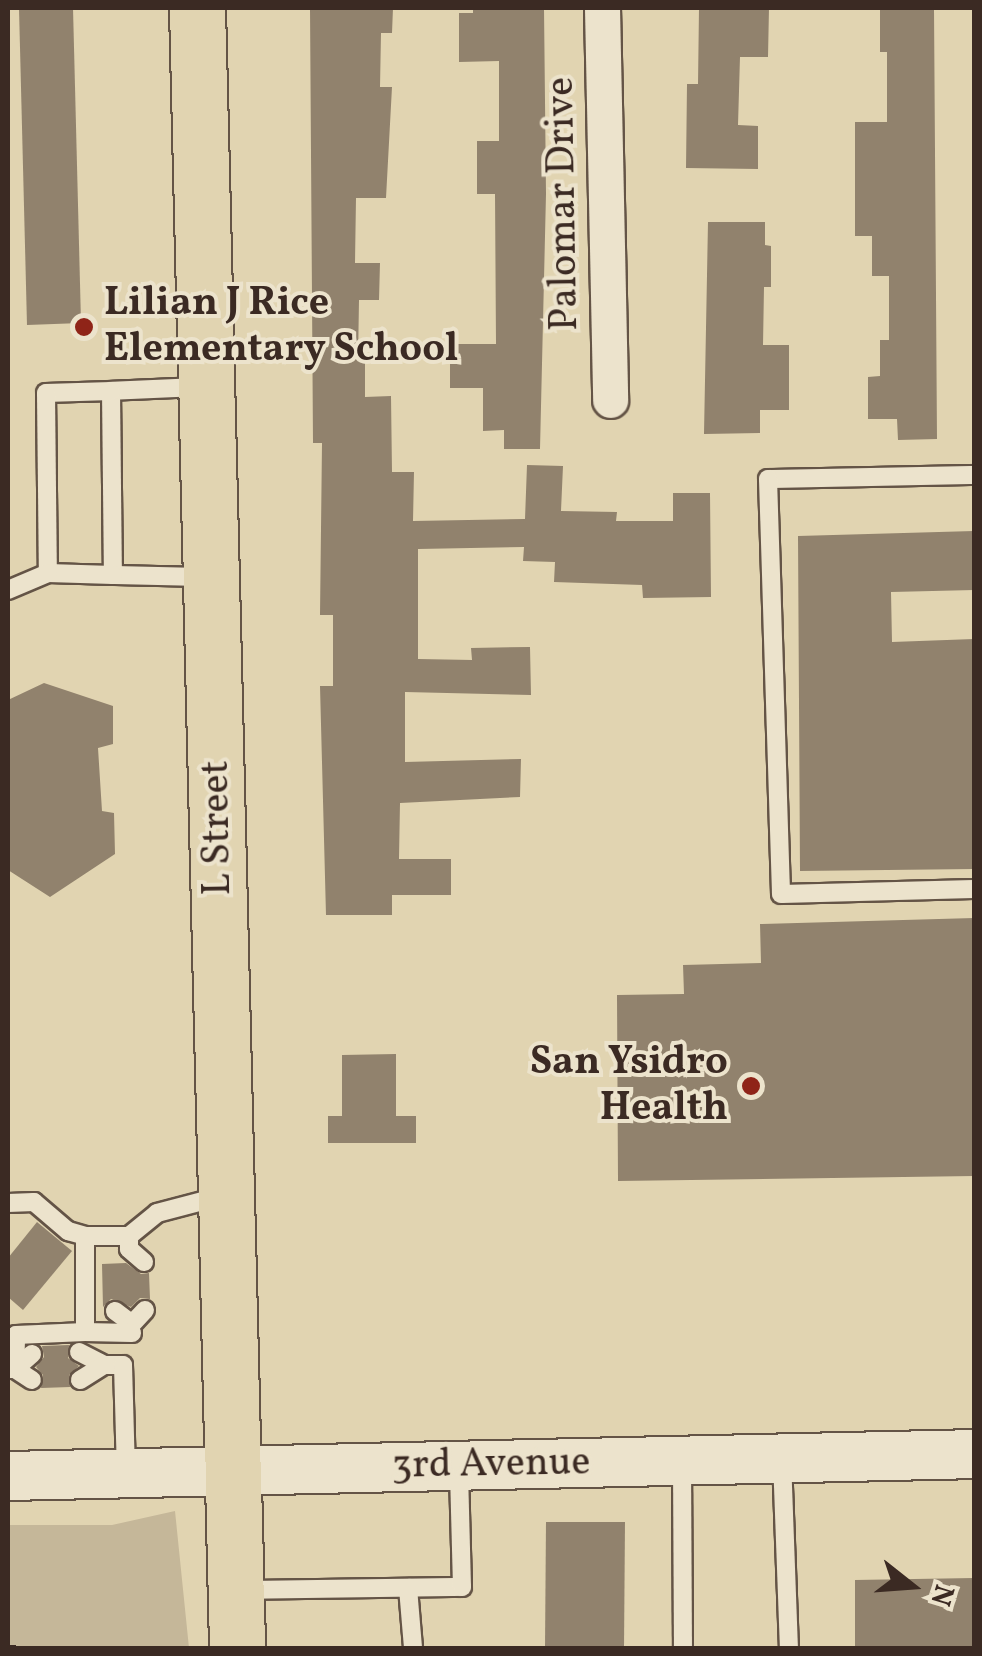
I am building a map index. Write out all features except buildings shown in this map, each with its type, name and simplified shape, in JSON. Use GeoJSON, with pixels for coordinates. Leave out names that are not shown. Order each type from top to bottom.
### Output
{"type":"FeatureCollection","features":[{"type":"Feature","properties":{"kind":"main road","name":"L Street"},"geometry":{"type":"LineString","coordinates":[[197,8],[237,1648]]}},
{"type":"Feature","properties":{"kind":"main road","name":"3rd Avenue"},"geometry":{"type":"LineString","coordinates":[[8,1476],[974,1454]]}},
{"type":"Feature","properties":{"kind":"street","name":"Palomar Drive"},"geometry":{"type":"LineString","coordinates":[[602,8],[610,400]]}},
{"type":"Feature","properties":{"kind":"lane"},"geometry":{"type":"LineString","coordinates":[[48,573],[46,393],[207,386]]}},
{"type":"Feature","properties":{"kind":"lane"},"geometry":{"type":"LineString","coordinates":[[112,392],[113,575]]}},
{"type":"Feature","properties":{"kind":"lane"},"geometry":{"type":"LineString","coordinates":[[974,475],[768,479],[781,894],[974,890]]}},
{"type":"Feature","properties":{"kind":"lane"},"geometry":{"type":"LineString","coordinates":[[8,590],[48,573],[212,577]]}},
{"type":"Feature","properties":{"kind":"lane"},"geometry":{"type":"LineString","coordinates":[[115,1263],[157,1213],[227,1195]]}},
{"type":"Feature","properties":{"kind":"lane"},"geometry":{"type":"LineString","coordinates":[[8,1203],[34,1202],[68,1232],[129,1242],[144,1262]]}},
{"type":"Feature","properties":{"kind":"lane"},"geometry":{"type":"LineString","coordinates":[[85,1236],[85,1332]]}},
{"type":"Feature","properties":{"kind":"lane"},"geometry":{"type":"LineString","coordinates":[[115,1311],[136,1322]]}},
{"type":"Feature","properties":{"kind":"lane"},"geometry":{"type":"LineString","coordinates":[[11,1369],[16,1335],[85,1332],[136,1322]]}},
{"type":"Feature","properties":{"kind":"lane"},"geometry":{"type":"LineString","coordinates":[[126,1474],[123,1365],[136,1322]]}},
{"type":"Feature","properties":{"kind":"lane"},"geometry":{"type":"LineString","coordinates":[[80,1352],[104,1365],[123,1365]]}},
{"type":"Feature","properties":{"kind":"lane"},"geometry":{"type":"LineString","coordinates":[[11,1369],[32,1354]]}},
{"type":"Feature","properties":{"kind":"lane"},"geometry":{"type":"LineString","coordinates":[[80,1380],[104,1365]]}},
{"type":"Feature","properties":{"kind":"lane"},"geometry":{"type":"LineString","coordinates":[[11,1369],[32,1380]]}},
{"type":"Feature","properties":{"kind":"lane"},"geometry":{"type":"LineString","coordinates":[[782,1459],[789,1648]]}},
{"type":"Feature","properties":{"kind":"lane"},"geometry":{"type":"LineString","coordinates":[[682,1461],[684,1648]]}},
{"type":"Feature","properties":{"kind":"lane"},"geometry":{"type":"LineString","coordinates":[[235,1590],[462,1587],[458,1466]]}},
{"type":"Feature","properties":{"kind":"lane"},"geometry":{"type":"LineString","coordinates":[[408,1588],[413,1648]]}},
{"type":"Feature","properties":{"kind":"path"},"geometry":{"type":"LineString","coordinates":[[8,1648],[20,1648]]}},
{"type":"Feature","properties":{"kind":"shaded area"},"geometry":{"type":"Polygon","coordinates":[[[175,1511],[189,1648],[8,1648],[8,1525],[112,1525],[175,1511]]]}},
{"type":"Feature","properties":{"kind":"place","name":"Lilian J Rice Elementary School"},"geometry":{"type":"Point","coordinates":[84,327]}},
{"type":"Feature","properties":{"kind":"place","name":"San Ysidro Health"},"geometry":{"type":"Point","coordinates":[751,1086]}}]}
